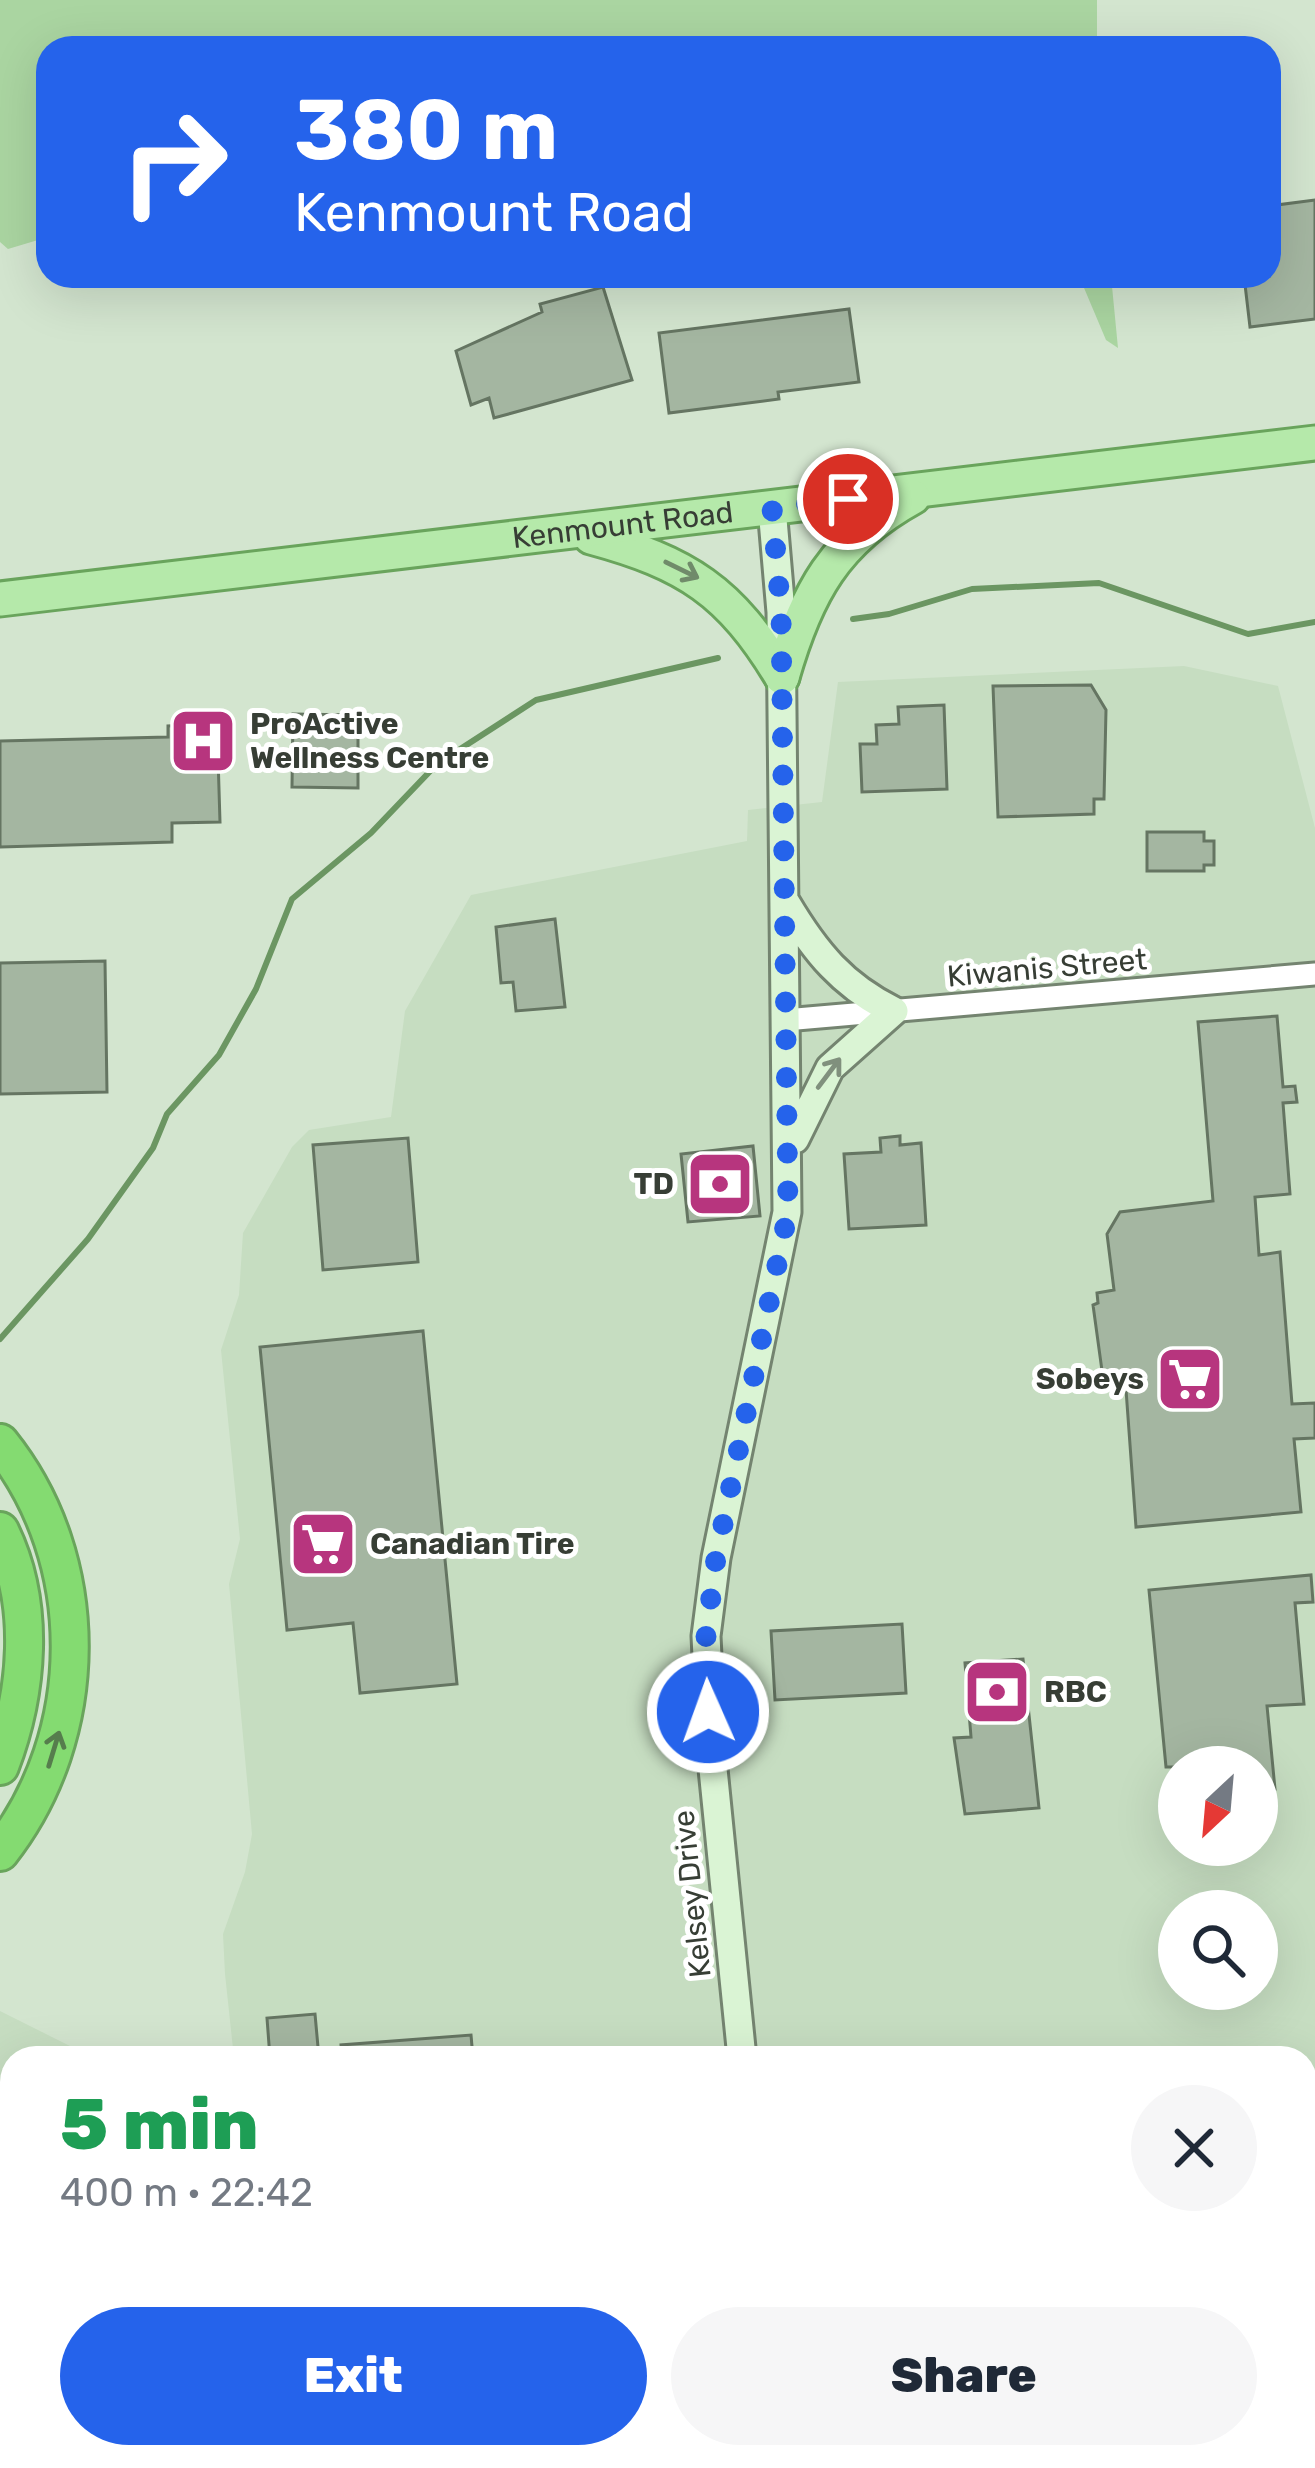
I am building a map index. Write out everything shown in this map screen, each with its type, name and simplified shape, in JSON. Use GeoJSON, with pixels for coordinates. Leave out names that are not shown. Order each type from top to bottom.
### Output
{"type":"FeatureCollection","features":[{"type":"Feature","properties":{"kind":"highway"},"geometry":{"type":"LineString","coordinates":[[0,1443],[50,1524],[67,1593],[70,1659],[62,1723],[43,1785],[0,1852]]}},
{"type":"Feature","properties":{"kind":"highway"},"geometry":{"type":"LineString","coordinates":[[0,1532],[21,1600],[25,1665],[14,1732],[0,1766]]}},
{"type":"Feature","properties":{"kind":"main road","name":"Kenmount Road"},"geometry":{"type":"LineString","coordinates":[[0,599],[1315,443]]}},
{"type":"Feature","properties":{"kind":"main road"},"geometry":{"type":"LineString","coordinates":[[782,676],[800,614],[837,556],[881,514],[925,490]]}},
{"type":"Feature","properties":{"kind":"main road","name":"Kelsey Drive"},"geometry":{"type":"LineString","coordinates":[[741,2046],[712,1759],[706,1636],[716,1558],[782,1256],[789,1154],[782,676],[772,508]]}},
{"type":"Feature","properties":{"kind":"main road"},"geometry":{"type":"LineString","coordinates":[[572,532],[632,549],[705,581],[754,631],[782,676]]}},
{"type":"Feature","properties":{"kind":"main road"},"geometry":{"type":"LineString","coordinates":[[783,898],[832,970],[861,995],[894,1011],[830,1068],[808,1103],[789,1154]]}},
{"type":"Feature","properties":{"kind":"street","name":"Kiwanis Street"},"geometry":{"type":"LineString","coordinates":[[785,1020],[1315,974]]}},
{"type":"Feature","properties":{"kind":"shaded area"},"geometry":{"type":"Polygon","coordinates":[[[1184,666],[1278,686],[1315,828],[1315,2046],[233,2046],[223,1934],[245,1872],[252,1834],[229,1584],[240,1539],[221,1350],[239,1295],[243,1233],[292,1147],[309,1130],[391,1117],[405,1011],[471,895],[747,841],[748,810],[822,802],[838,682],[1184,666]]]}},
{"type":"Feature","properties":{"kind":"shaded area"},"geometry":{"type":"Polygon","coordinates":[[[0,2011],[70,2046],[0,2046],[0,2011]]]}},
{"type":"Feature","properties":{"kind":"green space"},"geometry":{"type":"Polygon","coordinates":[[[0,0],[1097,0],[1097,36],[36,36],[36,241],[8,249],[0,242],[0,0]]]}},
{"type":"Feature","properties":{"kind":"green space"},"geometry":{"type":"Polygon","coordinates":[[[1084,288],[1112,288],[1118,348],[1106,340],[1084,288]]]}},
{"type":"Feature","properties":{"kind":"building"},"geometry":{"type":"Polygon","coordinates":[[[1315,200],[1315,319],[1250,327],[1245,288],[1281,288],[1281,204],[1315,200]]]}},
{"type":"Feature","properties":{"kind":"building"},"geometry":{"type":"Polygon","coordinates":[[[603,288],[632,380],[494,418],[489,398],[471,405],[456,351],[542,312],[540,304],[603,288]]]}},
{"type":"Feature","properties":{"kind":"building"},"geometry":{"type":"Polygon","coordinates":[[[849,309],[859,382],[778,392],[779,399],[669,413],[659,333],[849,309]]]}},
{"type":"Feature","properties":{"kind":"building"},"geometry":{"type":"Polygon","coordinates":[[[1091,685],[1106,710],[1104,799],[1094,799],[1094,814],[998,817],[993,686],[1091,685]]]}},
{"type":"Feature","properties":{"kind":"building"},"geometry":{"type":"Polygon","coordinates":[[[944,705],[947,789],[862,792],[860,744],[877,744],[876,725],[899,724],[898,707],[944,705]]]}},
{"type":"Feature","properties":{"kind":"building"},"geometry":{"type":"Polygon","coordinates":[[[293,714],[358,715],[358,788],[292,787],[293,714]]]}},
{"type":"Feature","properties":{"kind":"building"},"geometry":{"type":"Polygon","coordinates":[[[217,724],[220,822],[172,823],[172,842],[0,847],[0,741],[168,737],[168,726],[217,724]]]}},
{"type":"Feature","properties":{"kind":"building"},"geometry":{"type":"Polygon","coordinates":[[[1147,832],[1204,832],[1204,841],[1214,841],[1214,865],[1204,865],[1204,871],[1147,871],[1147,832]]]}},
{"type":"Feature","properties":{"kind":"building"},"geometry":{"type":"Polygon","coordinates":[[[555,919],[565,1007],[516,1011],[513,982],[501,983],[496,927],[555,919]]]}},
{"type":"Feature","properties":{"kind":"building"},"geometry":{"type":"Polygon","coordinates":[[[105,961],[107,1092],[0,1094],[0,963],[105,961]]]}},
{"type":"Feature","properties":{"kind":"building"},"geometry":{"type":"Polygon","coordinates":[[[1277,1016],[1283,1087],[1295,1086],[1297,1102],[1283,1103],[1290,1194],[1255,1197],[1259,1255],[1280,1252],[1292,1404],[1315,1403],[1315,1438],[1294,1439],[1301,1512],[1136,1527],[1125,1376],[1103,1378],[1093,1305],[1098,1303],[1097,1293],[1114,1290],[1107,1234],[1120,1212],[1213,1201],[1198,1022],[1277,1016]]]}},
{"type":"Feature","properties":{"kind":"building"},"geometry":{"type":"Polygon","coordinates":[[[900,1136],[900,1145],[921,1143],[926,1225],[849,1229],[844,1154],[881,1152],[880,1138],[900,1136]]]}},
{"type":"Feature","properties":{"kind":"building"},"geometry":{"type":"Polygon","coordinates":[[[408,1138],[418,1262],[323,1270],[313,1145],[408,1138]]]}},
{"type":"Feature","properties":{"kind":"building","name":"TD"},"geometry":{"type":"Polygon","coordinates":[[[753,1146],[760,1216],[688,1222],[681,1154],[753,1146]]]}},
{"type":"Feature","properties":{"kind":"building"},"geometry":{"type":"Polygon","coordinates":[[[423,1331],[457,1684],[360,1693],[353,1623],[287,1630],[260,1347],[423,1331]]]}},
{"type":"Feature","properties":{"kind":"building"},"geometry":{"type":"Polygon","coordinates":[[[1311,1575],[1313,1602],[1295,1603],[1304,1704],[1267,1706],[1271,1746],[1164,1746],[1149,1590],[1311,1575]]]}},
{"type":"Feature","properties":{"kind":"building"},"geometry":{"type":"Polygon","coordinates":[[[902,1624],[906,1693],[775,1700],[771,1631],[902,1624]]]}},
{"type":"Feature","properties":{"kind":"building"},"geometry":{"type":"Polygon","coordinates":[[[1023,1659],[1039,1808],[965,1814],[954,1738],[971,1737],[965,1663],[1023,1659]]]}},
{"type":"Feature","properties":{"kind":"building"},"geometry":{"type":"Polygon","coordinates":[[[315,2014],[318,2046],[269,2046],[267,2018],[315,2014]]]}},
{"type":"Feature","properties":{"kind":"building"},"geometry":{"type":"Polygon","coordinates":[[[471,2035],[472,2046],[341,2046],[471,2035]]]}},
{"type":"Feature","properties":{"kind":"waterway"},"geometry":{"type":"LineString","coordinates":[[853,619],[889,614],[972,589],[1099,583],[1248,634],[1315,622]]}},
{"type":"Feature","properties":{"kind":"waterway"},"geometry":{"type":"LineString","coordinates":[[0,1339],[88,1239],[153,1148],[167,1114],[219,1055],[256,989],[292,899],[371,833],[437,764],[536,700],[718,658]]}},
{"type":"Feature","properties":{"kind":"place","name":"ProActive Wellness Centre"},"geometry":{"type":"Point","coordinates":[203,741]}},
{"type":"Feature","properties":{"kind":"place","name":"TD"},"geometry":{"type":"Point","coordinates":[720,1184]}},
{"type":"Feature","properties":{"kind":"place","name":"Sobeys"},"geometry":{"type":"Point","coordinates":[1190,1379]}},
{"type":"Feature","properties":{"kind":"place","name":"Canadian Tire"},"geometry":{"type":"Point","coordinates":[323,1544]}},
{"type":"Feature","properties":{"kind":"place","name":"RBC"},"geometry":{"type":"Point","coordinates":[997,1692]}},
{"type":"Feature","properties":{"kind":"route"},"geometry":{"type":"LineString","coordinates":[[708,1712],[706,1636],[716,1558],[788,1212],[781,612],[772,508],[848,499]]}}]}
